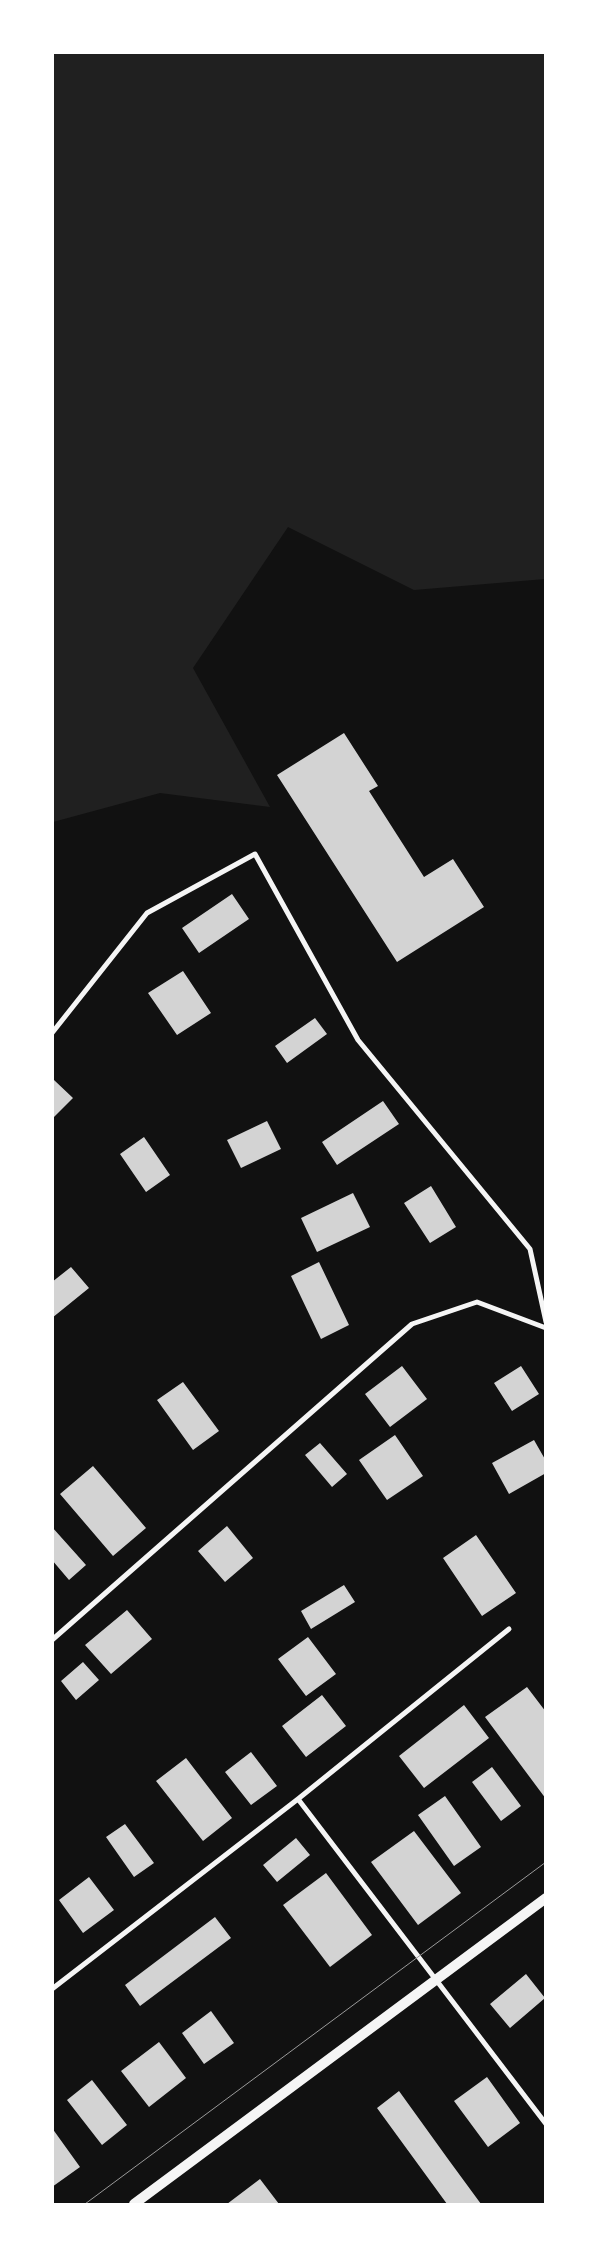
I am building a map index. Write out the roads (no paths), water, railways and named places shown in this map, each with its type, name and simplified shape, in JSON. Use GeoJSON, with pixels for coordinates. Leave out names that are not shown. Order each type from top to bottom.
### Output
{"type":"FeatureCollection","features":[{"type":"Feature","properties":{"kind":"main road"},"geometry":{"type":"LineString","coordinates":[[134,2204],[546,1898]]}},
{"type":"Feature","properties":{"kind":"street"},"geometry":{"type":"LineString","coordinates":[[52,1033],[147,914],[255,854],[358,1040],[530,1249],[546,1322]]}},
{"type":"Feature","properties":{"kind":"street"},"geometry":{"type":"LineString","coordinates":[[52,1640],[412,1324],[477,1302],[546,1328]]}},
{"type":"Feature","properties":{"kind":"street"},"geometry":{"type":"LineString","coordinates":[[52,1990],[298,1799],[509,1629]]}},
{"type":"Feature","properties":{"kind":"street"},"geometry":{"type":"LineString","coordinates":[[298,1799],[546,2124]]}},
{"type":"Feature","properties":{"kind":"tram line"},"geometry":{"type":"LineString","coordinates":[[85,2204],[546,1862]]}}]}
